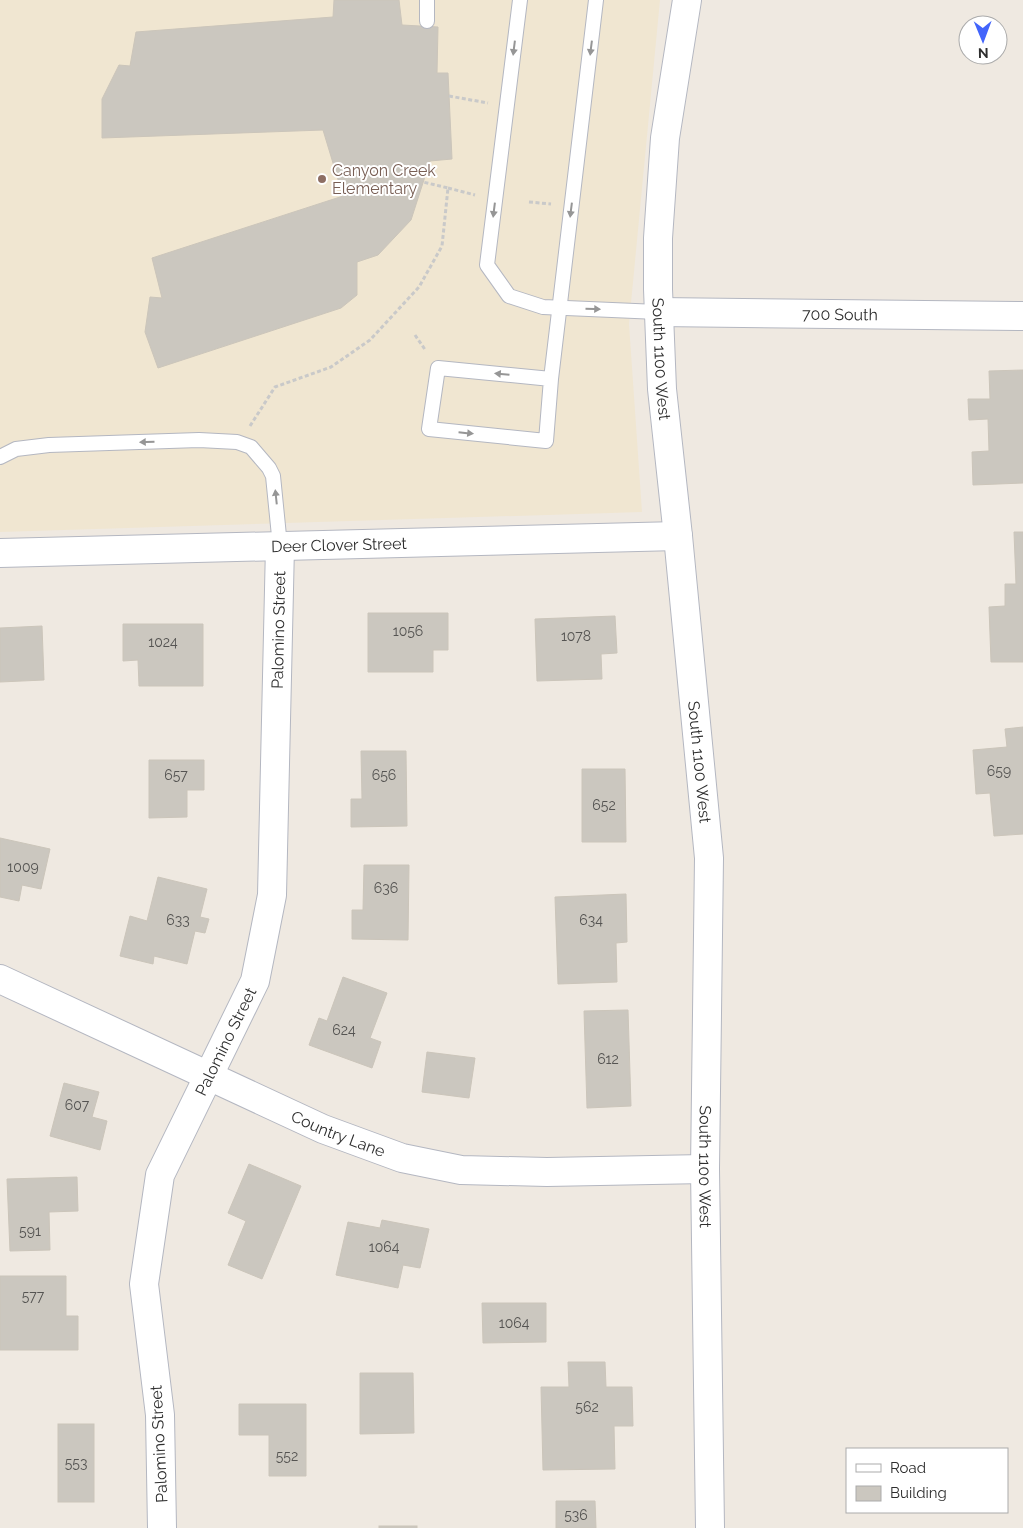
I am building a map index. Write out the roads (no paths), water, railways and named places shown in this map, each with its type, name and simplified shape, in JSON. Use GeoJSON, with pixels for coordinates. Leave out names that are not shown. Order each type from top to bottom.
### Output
{"type":"FeatureCollection","features":[{"type":"Feature","properties":{"kind":"street","name":"South 1100 West"},"geometry":{"type":"LineString","coordinates":[[687,0],[665,138],[658,238],[658,312],[662,389],[709,858],[705,1169],[710,1528]]}},
{"type":"Feature","properties":{"kind":"street","name":"700 South"},"geometry":{"type":"LineString","coordinates":[[658,312],[1023,316]]}},
{"type":"Feature","properties":{"kind":"street","name":"Deer Clover Street"},"geometry":{"type":"LineString","coordinates":[[0,553],[678,536]]}},
{"type":"Feature","properties":{"kind":"street","name":"Palomino Street"},"geometry":{"type":"LineString","coordinates":[[162,1528],[160,1415],[144,1284],[160,1175],[255,981],[272,895],[280,546]]}},
{"type":"Feature","properties":{"kind":"street","name":"Country Lane"},"geometry":{"type":"LineString","coordinates":[[0,978],[323,1129],[402,1158],[461,1170],[548,1172],[705,1169]]}},
{"type":"Feature","properties":{"kind":"lane"},"geometry":{"type":"LineString","coordinates":[[427,0],[427,21]]}},
{"type":"Feature","properties":{"kind":"lane"},"geometry":{"type":"LineString","coordinates":[[520,0],[487,265],[509,296],[543,308],[658,312]]}},
{"type":"Feature","properties":{"kind":"lane"},"geometry":{"type":"LineString","coordinates":[[551,379],[438,368],[429,429],[546,442],[559,308],[596,0]]}},
{"type":"Feature","properties":{"kind":"lane"},"geometry":{"type":"LineString","coordinates":[[0,457],[16,449],[49,445],[199,440],[237,442],[251,447],[269,468],[273,476],[280,546]]}},
{"type":"Feature","properties":{"kind":"place","name":"Canyon Creek Elementary"},"geometry":{"type":"Point","coordinates":[322,179]}}]}
